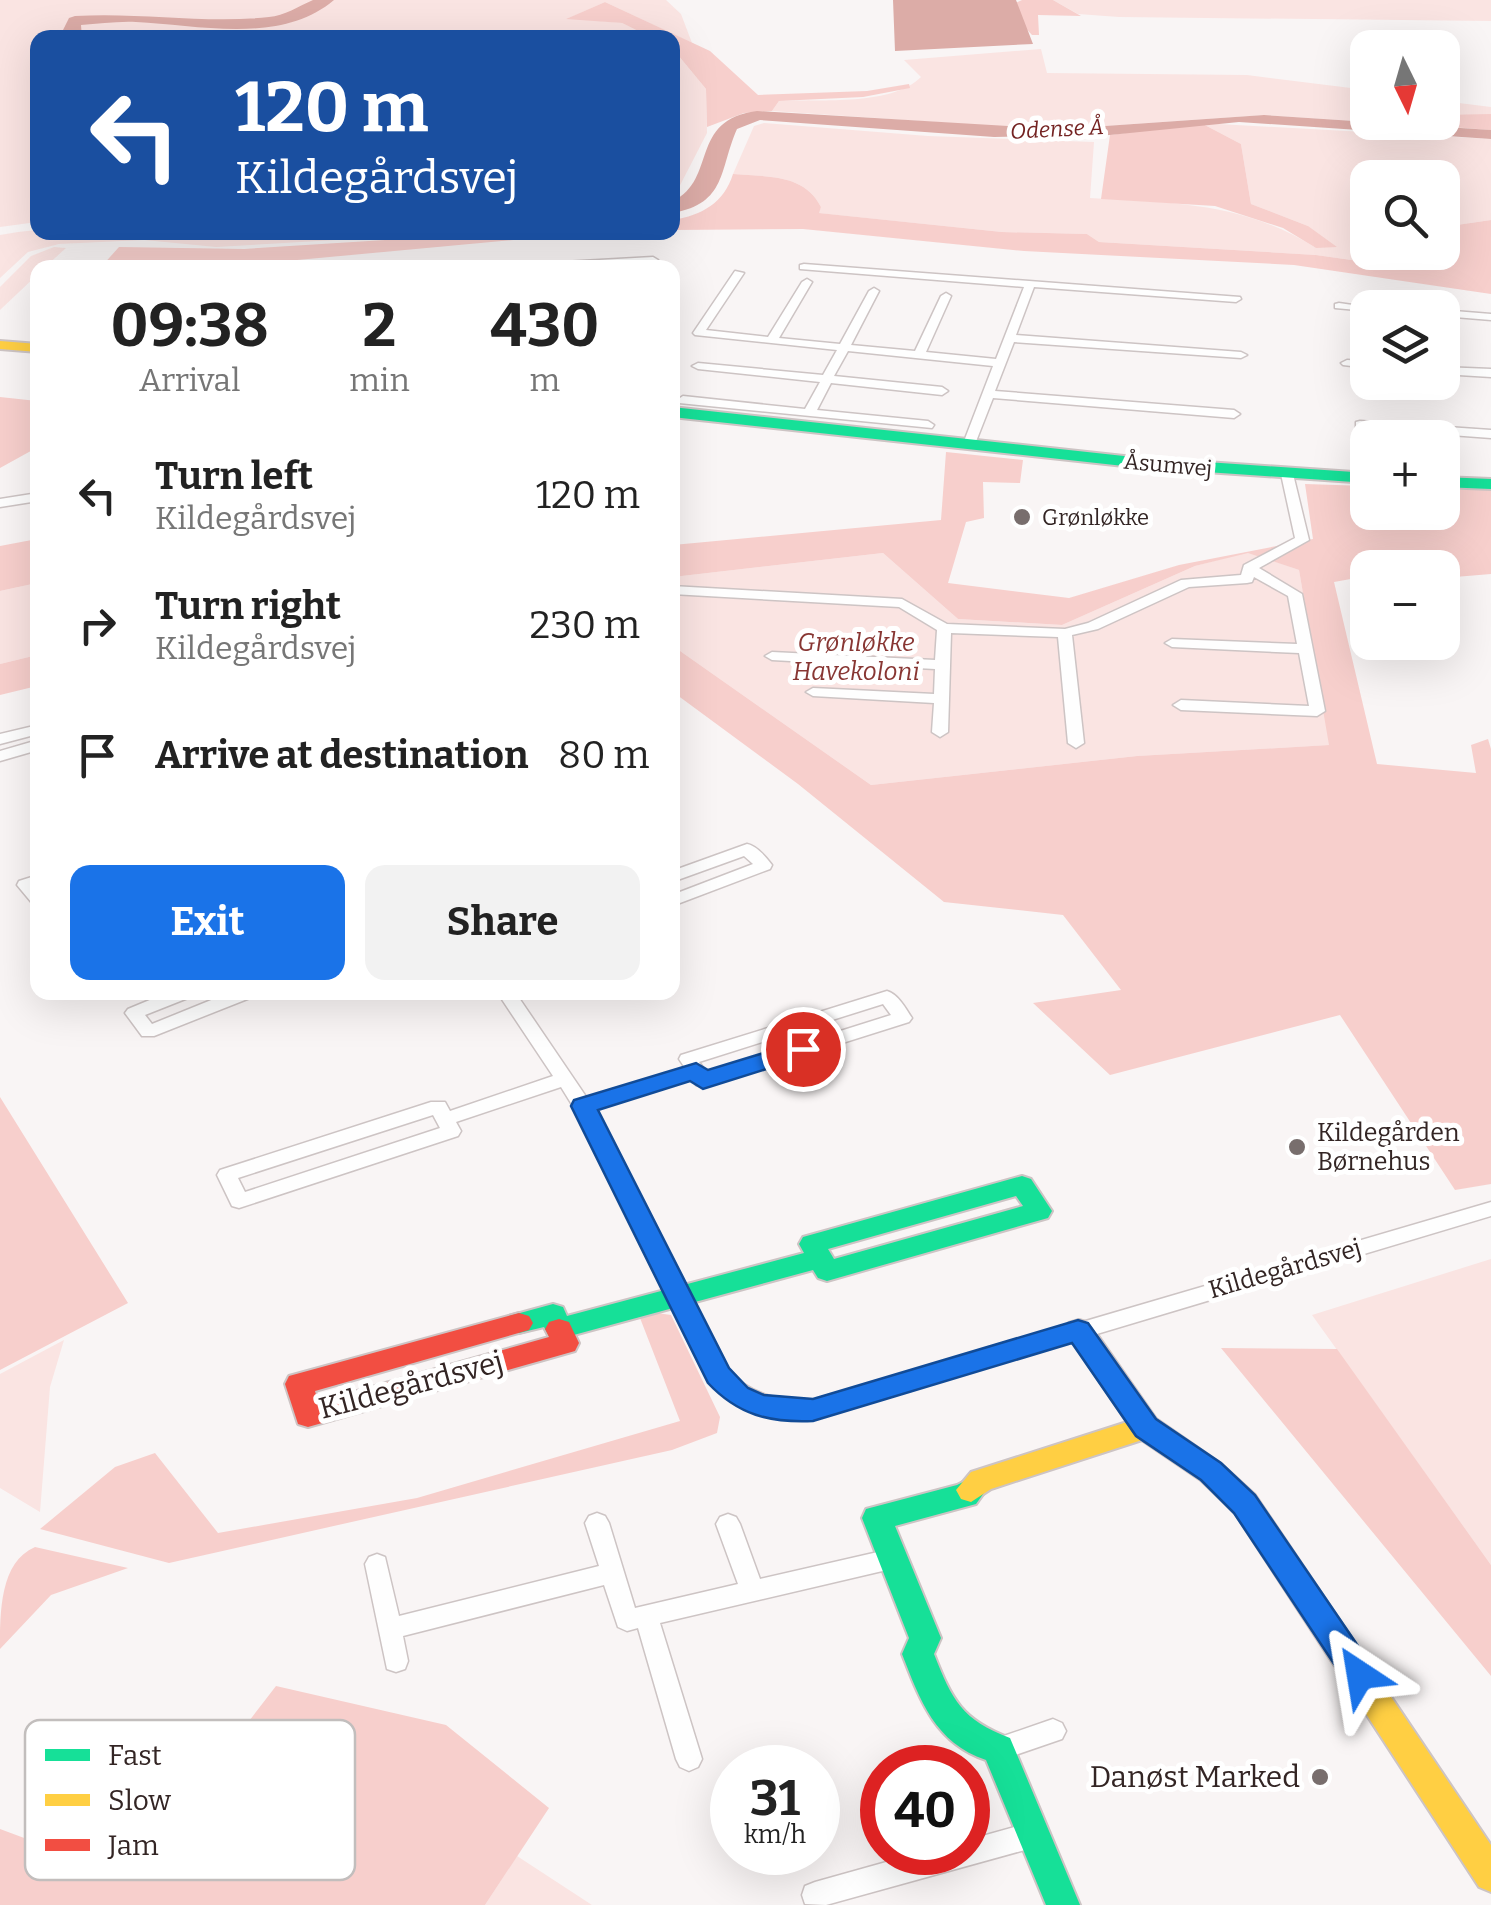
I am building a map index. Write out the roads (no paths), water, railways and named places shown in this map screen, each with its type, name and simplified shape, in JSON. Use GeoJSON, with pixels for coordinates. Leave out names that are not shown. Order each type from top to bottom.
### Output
{"type":"FeatureCollection","features":[{"type":"Feature","properties":{"kind":"street"},"geometry":{"type":"LineString","coordinates":[[804,267],[1236,300]]}},
{"type":"Feature","properties":{"kind":"street"},"geometry":{"type":"LineString","coordinates":[[740,273],[700,333],[1000,363]]}},
{"type":"Feature","properties":{"kind":"street"},"geometry":{"type":"LineString","coordinates":[[772,340],[806,282]]}},
{"type":"Feature","properties":{"kind":"street"},"geometry":{"type":"LineString","coordinates":[[968,444],[1029,287]]}},
{"type":"Feature","properties":{"kind":"street"},"geometry":{"type":"LineString","coordinates":[[809,413],[874,291]]}},
{"type":"Feature","properties":{"kind":"street"},"geometry":{"type":"LineString","coordinates":[[919,355],[946,296]]}},
{"type":"Feature","properties":{"kind":"street"},"geometry":{"type":"LineString","coordinates":[[1339,306],[1350,307]]}},
{"type":"Feature","properties":{"kind":"street"},"geometry":{"type":"LineString","coordinates":[[1460,314],[1491,317]]}},
{"type":"Feature","properties":{"kind":"street"},"geometry":{"type":"LineString","coordinates":[[1009,338],[1241,356]]}},
{"type":"Feature","properties":{"kind":"street"},"geometry":{"type":"LineString","coordinates":[[0,346],[30,348]]}},
{"type":"Feature","properties":{"kind":"street"},"geometry":{"type":"LineString","coordinates":[[698,366],[942,391]]}},
{"type":"Feature","properties":{"kind":"street"},"geometry":{"type":"LineString","coordinates":[[1460,371],[1491,373]]}},
{"type":"Feature","properties":{"kind":"street"},"geometry":{"type":"LineString","coordinates":[[988,394],[1234,414]]}},
{"type":"Feature","properties":{"kind":"street","name":"Åsumvej"},"geometry":{"type":"LineString","coordinates":[[680,406],[928,425]]}},
{"type":"Feature","properties":{"kind":"street","name":"Åsumvej"},"geometry":{"type":"LineString","coordinates":[[680,406],[968,444],[1350,477]]}},
{"type":"Feature","properties":{"kind":"street"},"geometry":{"type":"LineString","coordinates":[[1460,432],[1491,434]]}},
{"type":"Feature","properties":{"kind":"street"},"geometry":{"type":"LineString","coordinates":[[680,590],[902,602],[944,628],[1065,633],[1093,626],[1186,582],[1246,578],[1249,568],[1302,540],[1287,474]]}},
{"type":"Feature","properties":{"kind":"street"},"geometry":{"type":"LineString","coordinates":[[0,503],[30,498]]}},
{"type":"Feature","properties":{"kind":"street"},"geometry":{"type":"LineString","coordinates":[[1181,706],[1317,711],[1295,594],[1249,568]]}},
{"type":"Feature","properties":{"kind":"street"},"geometry":{"type":"LineString","coordinates":[[940,732],[944,628]]}},
{"type":"Feature","properties":{"kind":"street"},"geometry":{"type":"LineString","coordinates":[[1065,633],[1076,743]]}},
{"type":"Feature","properties":{"kind":"street"},"geometry":{"type":"LineString","coordinates":[[1172,643],[1303,649]]}},
{"type":"Feature","properties":{"kind":"street"},"geometry":{"type":"LineString","coordinates":[[772,656],[942,665]]}},
{"type":"Feature","properties":{"kind":"street"},"geometry":{"type":"LineString","coordinates":[[813,692],[941,700]]}},
{"type":"Feature","properties":{"kind":"street"},"geometry":{"type":"LineString","coordinates":[[0,740],[30,731]]}},
{"type":"Feature","properties":{"kind":"street"},"geometry":{"type":"LineString","coordinates":[[0,756],[30,747]]}},
{"type":"Feature","properties":{"kind":"street"},"geometry":{"type":"LineString","coordinates":[[680,875],[746,850],[764,865],[680,897]]}},
{"type":"Feature","properties":{"kind":"street"},"geometry":{"type":"LineString","coordinates":[[887,997],[904,1018],[703,1081],[696,1071],[688,1059],[887,997]]}},
{"type":"Feature","properties":{"kind":"street"},"geometry":{"type":"LineString","coordinates":[[167,1000],[134,1013],[148,1032],[229,1000]]}},
{"type":"Feature","properties":{"kind":"street","name":"Kildegårdsvej"},"geometry":{"type":"LineString","coordinates":[[512,1000],[583,1106],[718,1375],[738,1396],[783,1411],[813,1410],[1491,1210]]}},
{"type":"Feature","properties":{"kind":"street"},"geometry":{"type":"LineString","coordinates":[[583,1106],[696,1071]]}},
{"type":"Feature","properties":{"kind":"street"},"geometry":{"type":"LineString","coordinates":[[444,1119],[566,1079]]}},
{"type":"Feature","properties":{"kind":"street"},"geometry":{"type":"LineString","coordinates":[[438,1107],[444,1119],[452,1131],[238,1200],[227,1175],[438,1107]]}},
{"type":"Feature","properties":{"kind":"street","name":"Kildegårdsvej"},"geometry":{"type":"LineString","coordinates":[[1022,1185],[1039,1211],[827,1271],[820,1258],[812,1244],[1022,1185]]}},
{"type":"Feature","properties":{"kind":"street","name":"Kildegårdsvej"},"geometry":{"type":"LineString","coordinates":[[559,1329],[820,1258]]}},
{"type":"Feature","properties":{"kind":"street","name":"Kildegårdsvej"},"geometry":{"type":"LineString","coordinates":[[553,1314],[559,1329],[565,1343],[308,1416],[299,1384],[553,1314]]}},
{"type":"Feature","properties":{"kind":"street"},"geometry":{"type":"LineString","coordinates":[[1078,1330],[1146,1428],[1211,1472],[1245,1504],[1491,1875]]}},
{"type":"Feature","properties":{"kind":"street"},"geometry":{"type":"LineString","coordinates":[[1053,1731],[998,1748],[973,1746],[954,1734],[918,1654],[925,1638],[878,1518],[966,1495],[981,1480],[1146,1428]]}},
{"type":"Feature","properties":{"kind":"street"},"geometry":{"type":"LineString","coordinates":[[597,1523],[628,1620],[647,1619],[891,1559]]}},
{"type":"Feature","properties":{"kind":"street"},"geometry":{"type":"LineString","coordinates":[[728,1524],[753,1593]]}},
{"type":"Feature","properties":{"kind":"street"},"geometry":{"type":"LineString","coordinates":[[377,1564],[396,1661]]}},
{"type":"Feature","properties":{"kind":"street"},"geometry":{"type":"LineString","coordinates":[[390,1629],[613,1573]]}},
{"type":"Feature","properties":{"kind":"street"},"geometry":{"type":"LineString","coordinates":[[647,1619],[689,1759]]}},
{"type":"Feature","properties":{"kind":"street"},"geometry":{"type":"LineString","coordinates":[[998,1748],[1062,1905]]}},
{"type":"Feature","properties":{"kind":"street"},"geometry":{"type":"LineString","coordinates":[[815,1895],[1032,1835]]}},
{"type":"Feature","properties":{"kind":"water"},"geometry":{"type":"Polygon","coordinates":[[[893,0],[1016,0],[1033,44],[895,51],[893,0]]]}},
{"type":"Feature","properties":{"kind":"water","name":"Odense Å"},"geometry":{"type":"Polygon","coordinates":[[[757,111],[1008,126],[1105,126],[1264,115],[1350,121],[1350,129],[1239,122],[1110,135],[994,137],[760,120],[737,129],[712,193],[680,211],[680,196],[695,179],[721,126],[757,111]]]}},
{"type":"Feature","properties":{"kind":"water"},"geometry":{"type":"Polygon","coordinates":[[[1460,128],[1491,130],[1491,139],[1460,137],[1460,128]]]}},
{"type":"Feature","properties":{"kind":"waterway"},"geometry":{"type":"LineString","coordinates":[[71,30],[75,21],[133,17],[193,23],[276,22],[326,0]]}},
{"type":"Feature","properties":{"kind":"place","name":"Grønløkke"},"geometry":{"type":"Point","coordinates":[1022,517]}},
{"type":"Feature","properties":{"kind":"place","name":"Kildegården Børnehus"},"geometry":{"type":"Point","coordinates":[1297,1147]}},
{"type":"Feature","properties":{"kind":"place","name":"Danøst Marked"},"geometry":{"type":"Point","coordinates":[1320,1777]}},
{"type":"Feature","properties":{"kind":"park label","name":"Grønløkke Havekoloni"},"geometry":{"type":"Point","coordinates":[856,658]}}]}
